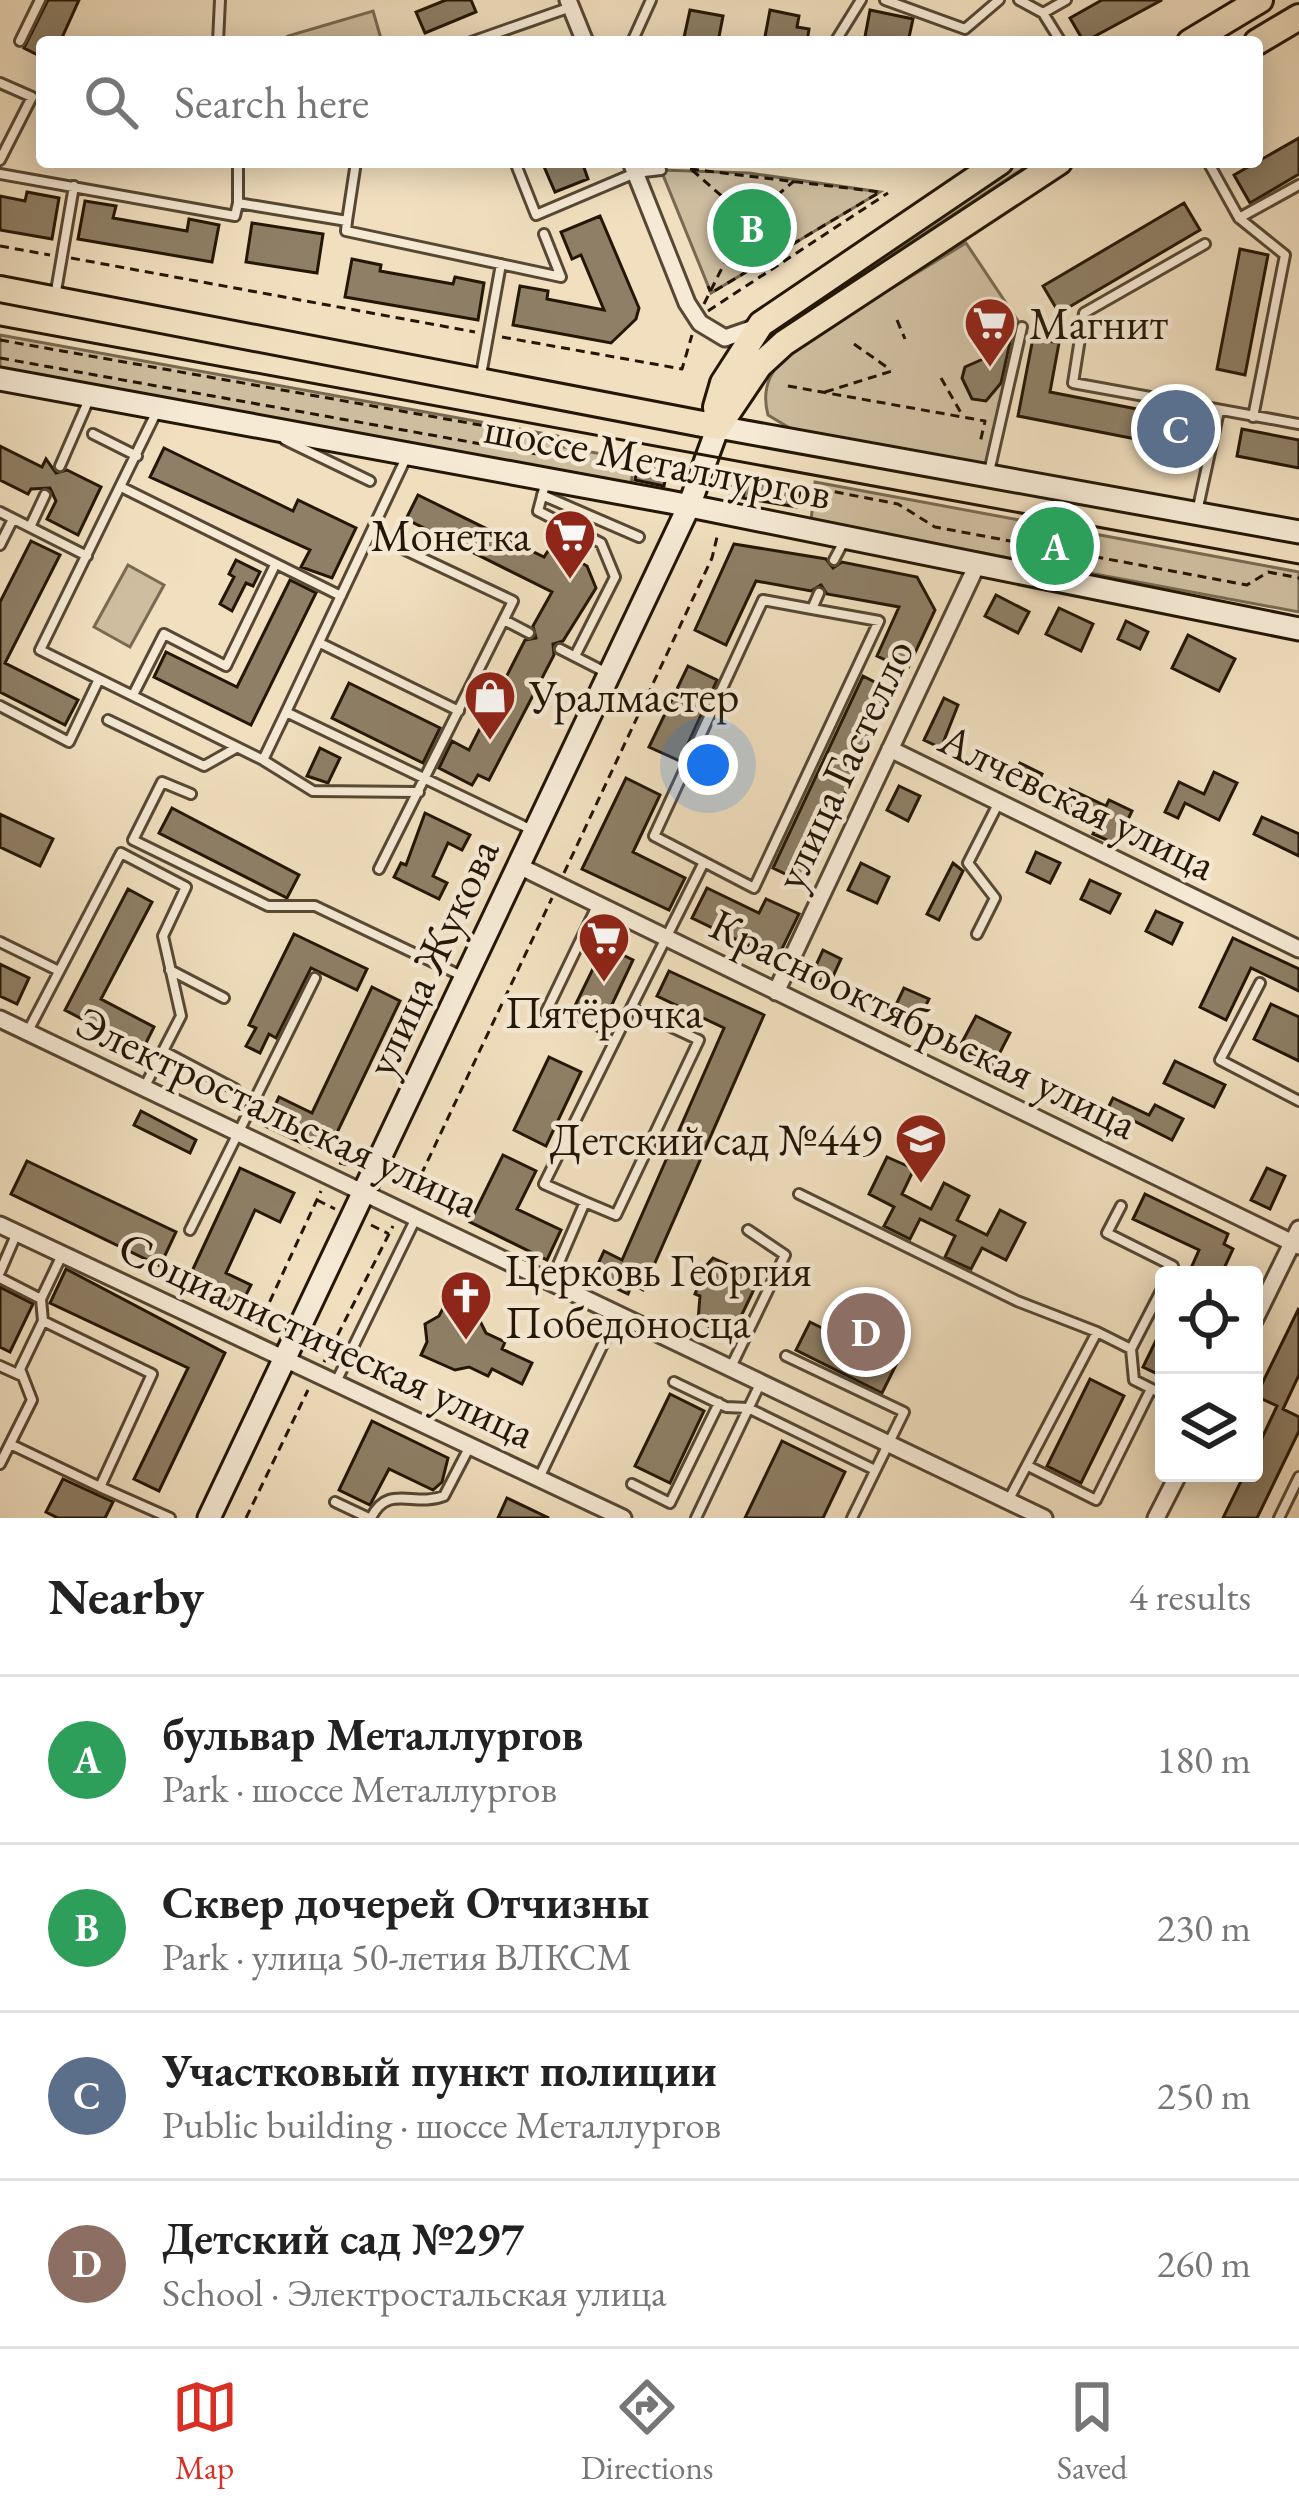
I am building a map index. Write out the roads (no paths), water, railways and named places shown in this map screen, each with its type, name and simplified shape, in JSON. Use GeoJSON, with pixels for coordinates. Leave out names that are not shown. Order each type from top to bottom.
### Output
{"type":"FeatureCollection","features":[{"type":"Feature","properties":{"kind":"main road"},"geometry":{"type":"LineString","coordinates":[[1200,36],[1260,0]]}},
{"type":"Feature","properties":{"kind":"main road"},"geometry":{"type":"LineString","coordinates":[[1263,38],[1299,17]]}},
{"type":"Feature","properties":{"kind":"main road"},"geometry":{"type":"LineString","coordinates":[[718,427],[716,407],[723,383],[761,324],[991,168]]}},
{"type":"Feature","properties":{"kind":"main road"},"geometry":{"type":"LineString","coordinates":[[718,427],[759,366],[784,344],[1050,168]]}},
{"type":"Feature","properties":{"kind":"main road","name":"шоссе Металлургов"},"geometry":{"type":"LineString","coordinates":[[0,289],[718,427],[1299,532]]}},
{"type":"Feature","properties":{"kind":"main road","name":"шоссе Металлургов"},"geometry":{"type":"LineString","coordinates":[[0,379],[408,454],[544,487],[723,513],[839,550],[976,568],[1299,628]]}},
{"type":"Feature","properties":{"kind":"main road","name":"улица Жукова"},"geometry":{"type":"LineString","coordinates":[[209,1518],[688,506],[718,427]]}},
{"type":"Feature","properties":{"kind":"street"},"geometry":{"type":"LineString","coordinates":[[570,3],[583,36]]}},
{"type":"Feature","properties":{"kind":"street"},"geometry":{"type":"LineString","coordinates":[[633,168],[696,318],[712,334],[725,338],[761,324]]}},
{"type":"Feature","properties":{"kind":"street","name":"улица Гастелло"},"geometry":{"type":"LineString","coordinates":[[776,992],[976,568]]}},
{"type":"Feature","properties":{"kind":"street","name":"Алчевская улица"},"geometry":{"type":"LineString","coordinates":[[890,749],[1299,949]]}},
{"type":"Feature","properties":{"kind":"street","name":"Краснооктябрьская улица"},"geometry":{"type":"LineString","coordinates":[[517,865],[1297,1239]]}},
{"type":"Feature","properties":{"kind":"street","name":"Электростальская улица"},"geometry":{"type":"LineString","coordinates":[[0,1019],[332,1176],[369,1183],[409,1213],[1044,1518]]}},
{"type":"Feature","properties":{"kind":"street","name":"Социалистическая улица"},"geometry":{"type":"LineString","coordinates":[[0,1225],[253,1340],[282,1365],[318,1371],[623,1518]]}},
{"type":"Feature","properties":{"kind":"street"},"geometry":{"type":"LineString","coordinates":[[1263,1305],[1297,1239]]}},
{"type":"Feature","properties":{"kind":"street"},"geometry":{"type":"LineString","coordinates":[[1156,1518],[1174,1482]]}},
{"type":"Feature","properties":{"kind":"lane"},"geometry":{"type":"LineString","coordinates":[[20,41],[40,0]]}},
{"type":"Feature","properties":{"kind":"lane"},"geometry":{"type":"LineString","coordinates":[[218,36],[220,0]]}},
{"type":"Feature","properties":{"kind":"lane"},"geometry":{"type":"LineString","coordinates":[[635,36],[651,0]]}},
{"type":"Feature","properties":{"kind":"lane"},"geometry":{"type":"LineString","coordinates":[[840,36],[861,0]]}},
{"type":"Feature","properties":{"kind":"lane"},"geometry":{"type":"LineString","coordinates":[[885,0],[965,29],[999,0]]}},
{"type":"Feature","properties":{"kind":"lane"},"geometry":{"type":"LineString","coordinates":[[1018,0],[1043,14],[1057,36]]}},
{"type":"Feature","properties":{"kind":"lane"},"geometry":{"type":"LineString","coordinates":[[1043,14],[1066,0]]}},
{"type":"Feature","properties":{"kind":"lane"},"geometry":{"type":"LineString","coordinates":[[486,36],[570,3]]}},
{"type":"Feature","properties":{"kind":"lane"},"geometry":{"type":"LineString","coordinates":[[0,83],[36,100]]}},
{"type":"Feature","properties":{"kind":"lane"},"geometry":{"type":"LineString","coordinates":[[0,160],[36,102]]}},
{"type":"Feature","properties":{"kind":"lane"},"geometry":{"type":"LineString","coordinates":[[0,174],[235,216],[238,168]]}},
{"type":"Feature","properties":{"kind":"lane"},"geometry":{"type":"LineString","coordinates":[[355,168],[346,231],[561,277],[544,234]]}},
{"type":"Feature","properties":{"kind":"lane"},"geometry":{"type":"LineString","coordinates":[[517,168],[536,215],[631,168]]}},
{"type":"Feature","properties":{"kind":"lane"},"geometry":{"type":"LineString","coordinates":[[642,168],[661,170]]}},
{"type":"Feature","properties":{"kind":"lane"},"geometry":{"type":"LineString","coordinates":[[1211,168],[1239,218],[1285,255],[1253,417]]}},
{"type":"Feature","properties":{"kind":"lane"},"geometry":{"type":"LineString","coordinates":[[1239,218],[1299,185]]}},
{"type":"Feature","properties":{"kind":"lane"},"geometry":{"type":"LineString","coordinates":[[54,299],[74,186]]}},
{"type":"Feature","properties":{"kind":"lane"},"geometry":{"type":"LineString","coordinates":[[238,203],[347,221]]}},
{"type":"Feature","properties":{"kind":"lane"},"geometry":{"type":"LineString","coordinates":[[1205,244],[1084,314],[1073,383],[1299,424]]}},
{"type":"Feature","properties":{"kind":"lane"},"geometry":{"type":"LineString","coordinates":[[479,381],[501,264]]}},
{"type":"Feature","properties":{"kind":"lane"},"geometry":{"type":"LineString","coordinates":[[988,476],[1022,327]]}},
{"type":"Feature","properties":{"kind":"lane"},"geometry":{"type":"LineString","coordinates":[[60,466],[91,396]]}},
{"type":"Feature","properties":{"kind":"lane"},"geometry":{"type":"LineString","coordinates":[[159,408],[40,650],[238,747],[313,791],[418,792]]}},
{"type":"Feature","properties":{"kind":"lane"},"geometry":{"type":"LineString","coordinates":[[1197,513],[1219,411]]}},
{"type":"Feature","properties":{"kind":"lane"},"geometry":{"type":"LineString","coordinates":[[257,426],[370,481]]}},
{"type":"Feature","properties":{"kind":"lane"},"geometry":{"type":"LineString","coordinates":[[93,434],[137,456]]}},
{"type":"Feature","properties":{"kind":"lane"},"geometry":{"type":"LineString","coordinates":[[262,760],[408,454]]}},
{"type":"Feature","properties":{"kind":"lane"},"geometry":{"type":"LineString","coordinates":[[574,656],[615,577],[601,543],[538,511],[544,487],[639,537]]}},
{"type":"Feature","properties":{"kind":"lane"},"geometry":{"type":"LineString","coordinates":[[122,488],[341,596]]}},
{"type":"Feature","properties":{"kind":"lane"},"geometry":{"type":"LineString","coordinates":[[30,527],[45,496]]}},
{"type":"Feature","properties":{"kind":"lane"},"geometry":{"type":"LineString","coordinates":[[0,512],[87,556]]}},
{"type":"Feature","properties":{"kind":"lane"},"geometry":{"type":"LineString","coordinates":[[0,545],[13,519]]}},
{"type":"Feature","properties":{"kind":"lane"},"geometry":{"type":"LineString","coordinates":[[370,534],[513,601],[379,869]]}},
{"type":"Feature","properties":{"kind":"lane"},"geometry":{"type":"LineString","coordinates":[[133,696],[164,634],[226,666],[275,565]]}},
{"type":"Feature","properties":{"kind":"lane"},"geometry":{"type":"LineString","coordinates":[[812,609],[820,593]]}},
{"type":"Feature","properties":{"kind":"lane"},"geometry":{"type":"LineString","coordinates":[[763,600],[812,609],[879,621],[754,888],[653,836],[763,600]]}},
{"type":"Feature","properties":{"kind":"lane"},"geometry":{"type":"LineString","coordinates":[[503,620],[529,633]]}},
{"type":"Feature","properties":{"kind":"lane"},"geometry":{"type":"LineString","coordinates":[[320,644],[459,711]]}},
{"type":"Feature","properties":{"kind":"lane"},"geometry":{"type":"LineString","coordinates":[[560,649],[608,674]]}},
{"type":"Feature","properties":{"kind":"lane"},"geometry":{"type":"LineString","coordinates":[[0,706],[69,742],[99,679]]}},
{"type":"Feature","properties":{"kind":"lane"},"geometry":{"type":"LineString","coordinates":[[286,712],[533,831]]}},
{"type":"Feature","properties":{"kind":"lane"},"geometry":{"type":"LineString","coordinates":[[108,720],[204,766],[238,747]]}},
{"type":"Feature","properties":{"kind":"lane"},"geometry":{"type":"LineString","coordinates":[[191,794],[162,782],[133,840],[268,906],[315,906],[464,976]]}},
{"type":"Feature","properties":{"kind":"lane"},"geometry":{"type":"LineString","coordinates":[[977,934],[995,898],[968,863],[999,802]]}},
{"type":"Feature","properties":{"kind":"lane"},"geometry":{"type":"LineString","coordinates":[[27,1032],[121,854],[185,887],[163,936],[181,1016],[144,1088]]}},
{"type":"Feature","properties":{"kind":"lane"},"geometry":{"type":"LineString","coordinates":[[632,1008],[699,1040],[616,1215],[544,1184],[704,862]]}},
{"type":"Feature","properties":{"kind":"lane"},"geometry":{"type":"LineString","coordinates":[[546,1012],[597,904]]}},
{"type":"Feature","properties":{"kind":"lane"},"geometry":{"type":"LineString","coordinates":[[0,942],[59,971]]}},
{"type":"Feature","properties":{"kind":"lane"},"geometry":{"type":"LineString","coordinates":[[169,970],[224,998]]}},
{"type":"Feature","properties":{"kind":"lane"},"geometry":{"type":"LineString","coordinates":[[190,1230],[315,978]]}},
{"type":"Feature","properties":{"kind":"lane"},"geometry":{"type":"LineString","coordinates":[[1259,983],[1220,1060],[1299,1102]]}},
{"type":"Feature","properties":{"kind":"lane"},"geometry":{"type":"LineString","coordinates":[[163,1051],[236,1090]]}},
{"type":"Feature","properties":{"kind":"lane"},"geometry":{"type":"LineString","coordinates":[[799,1194],[1017,1301],[1131,1349]]}},
{"type":"Feature","properties":{"kind":"lane"},"geometry":{"type":"LineString","coordinates":[[551,1281],[585,1202]]}},
{"type":"Feature","properties":{"kind":"lane"},"geometry":{"type":"LineString","coordinates":[[1121,1206],[1107,1233],[1173,1266]]}},
{"type":"Feature","properties":{"kind":"lane"},"geometry":{"type":"LineString","coordinates":[[337,1380],[409,1213]]}},
{"type":"Feature","properties":{"kind":"lane"},"geometry":{"type":"LineString","coordinates":[[731,1368],[785,1255],[748,1230]]}},
{"type":"Feature","properties":{"kind":"lane"},"geometry":{"type":"LineString","coordinates":[[17,1233],[0,1275],[41,1299]]}},
{"type":"Feature","properties":{"kind":"lane"},"geometry":{"type":"LineString","coordinates":[[0,1464],[32,1400],[20,1369],[43,1321],[41,1299],[62,1255]]}},
{"type":"Feature","properties":{"kind":"lane"},"geometry":{"type":"LineString","coordinates":[[1155,1302],[1131,1349],[1135,1380],[1155,1391]]}},
{"type":"Feature","properties":{"kind":"lane"},"geometry":{"type":"LineString","coordinates":[[539,1478],[618,1313]]}},
{"type":"Feature","properties":{"kind":"lane"},"geometry":{"type":"LineString","coordinates":[[43,1321],[152,1374],[100,1487]]}},
{"type":"Feature","properties":{"kind":"lane"},"geometry":{"type":"LineString","coordinates":[[1008,1501],[1097,1332]]}},
{"type":"Feature","properties":{"kind":"lane"},"geometry":{"type":"LineString","coordinates":[[786,1356],[904,1412],[852,1518]]}},
{"type":"Feature","properties":{"kind":"lane"},"geometry":{"type":"LineString","coordinates":[[0,1366],[23,1377]]}},
{"type":"Feature","properties":{"kind":"lane"},"geometry":{"type":"LineString","coordinates":[[674,1382],[719,1403],[748,1408],[875,1470]]}},
{"type":"Feature","properties":{"kind":"lane"},"geometry":{"type":"LineString","coordinates":[[695,1518],[760,1382]]}},
{"type":"Feature","properties":{"kind":"lane"},"geometry":{"type":"LineString","coordinates":[[1028,1466],[1096,1500],[1151,1389]]}},
{"type":"Feature","properties":{"kind":"lane"},"geometry":{"type":"LineString","coordinates":[[632,1484],[670,1503],[719,1403]]}},
{"type":"Feature","properties":{"kind":"lane"},"geometry":{"type":"LineString","coordinates":[[10,1444],[170,1518]]}},
{"type":"Feature","properties":{"kind":"lane"},"geometry":{"type":"LineString","coordinates":[[335,1502],[370,1518],[379,1502],[389,1497],[444,1496],[471,1445]]}},
{"type":"Feature","properties":{"kind":"lane"},"geometry":{"type":"LineString","coordinates":[[1279,1518],[1299,1477]]}},
{"type":"Feature","properties":{"kind":"tram line"},"geometry":{"type":"LineString","coordinates":[[0,326],[1299,564]]}},
{"type":"Feature","properties":{"kind":"place","name":"Сквер дочерей Отчизны"},"geometry":{"type":"Point","coordinates":[752,228]}},
{"type":"Feature","properties":{"kind":"place","name":"Магнит"},"geometry":{"type":"Point","coordinates":[990,369]}},
{"type":"Feature","properties":{"kind":"place","name":"Участковый пункт полиции"},"geometry":{"type":"Point","coordinates":[1176,429]}},
{"type":"Feature","properties":{"kind":"place","name":"бульвар Металлургов"},"geometry":{"type":"Point","coordinates":[1055,546]}},
{"type":"Feature","properties":{"kind":"place","name":"Монетка"},"geometry":{"type":"Point","coordinates":[570,581]}},
{"type":"Feature","properties":{"kind":"place","name":"Уралмастер"},"geometry":{"type":"Point","coordinates":[490,742]}},
{"type":"Feature","properties":{"kind":"place","name":"Пятёрочка"},"geometry":{"type":"Point","coordinates":[604,984]}},
{"type":"Feature","properties":{"kind":"place","name":"Детский сад №449"},"geometry":{"type":"Point","coordinates":[921,1185]}},
{"type":"Feature","properties":{"kind":"place","name":"Детский сад №297"},"geometry":{"type":"Point","coordinates":[866,1332]}},
{"type":"Feature","properties":{"kind":"place","name":"Церковь Георгия Победоносца"},"geometry":{"type":"Point","coordinates":[466,1342]}}]}
